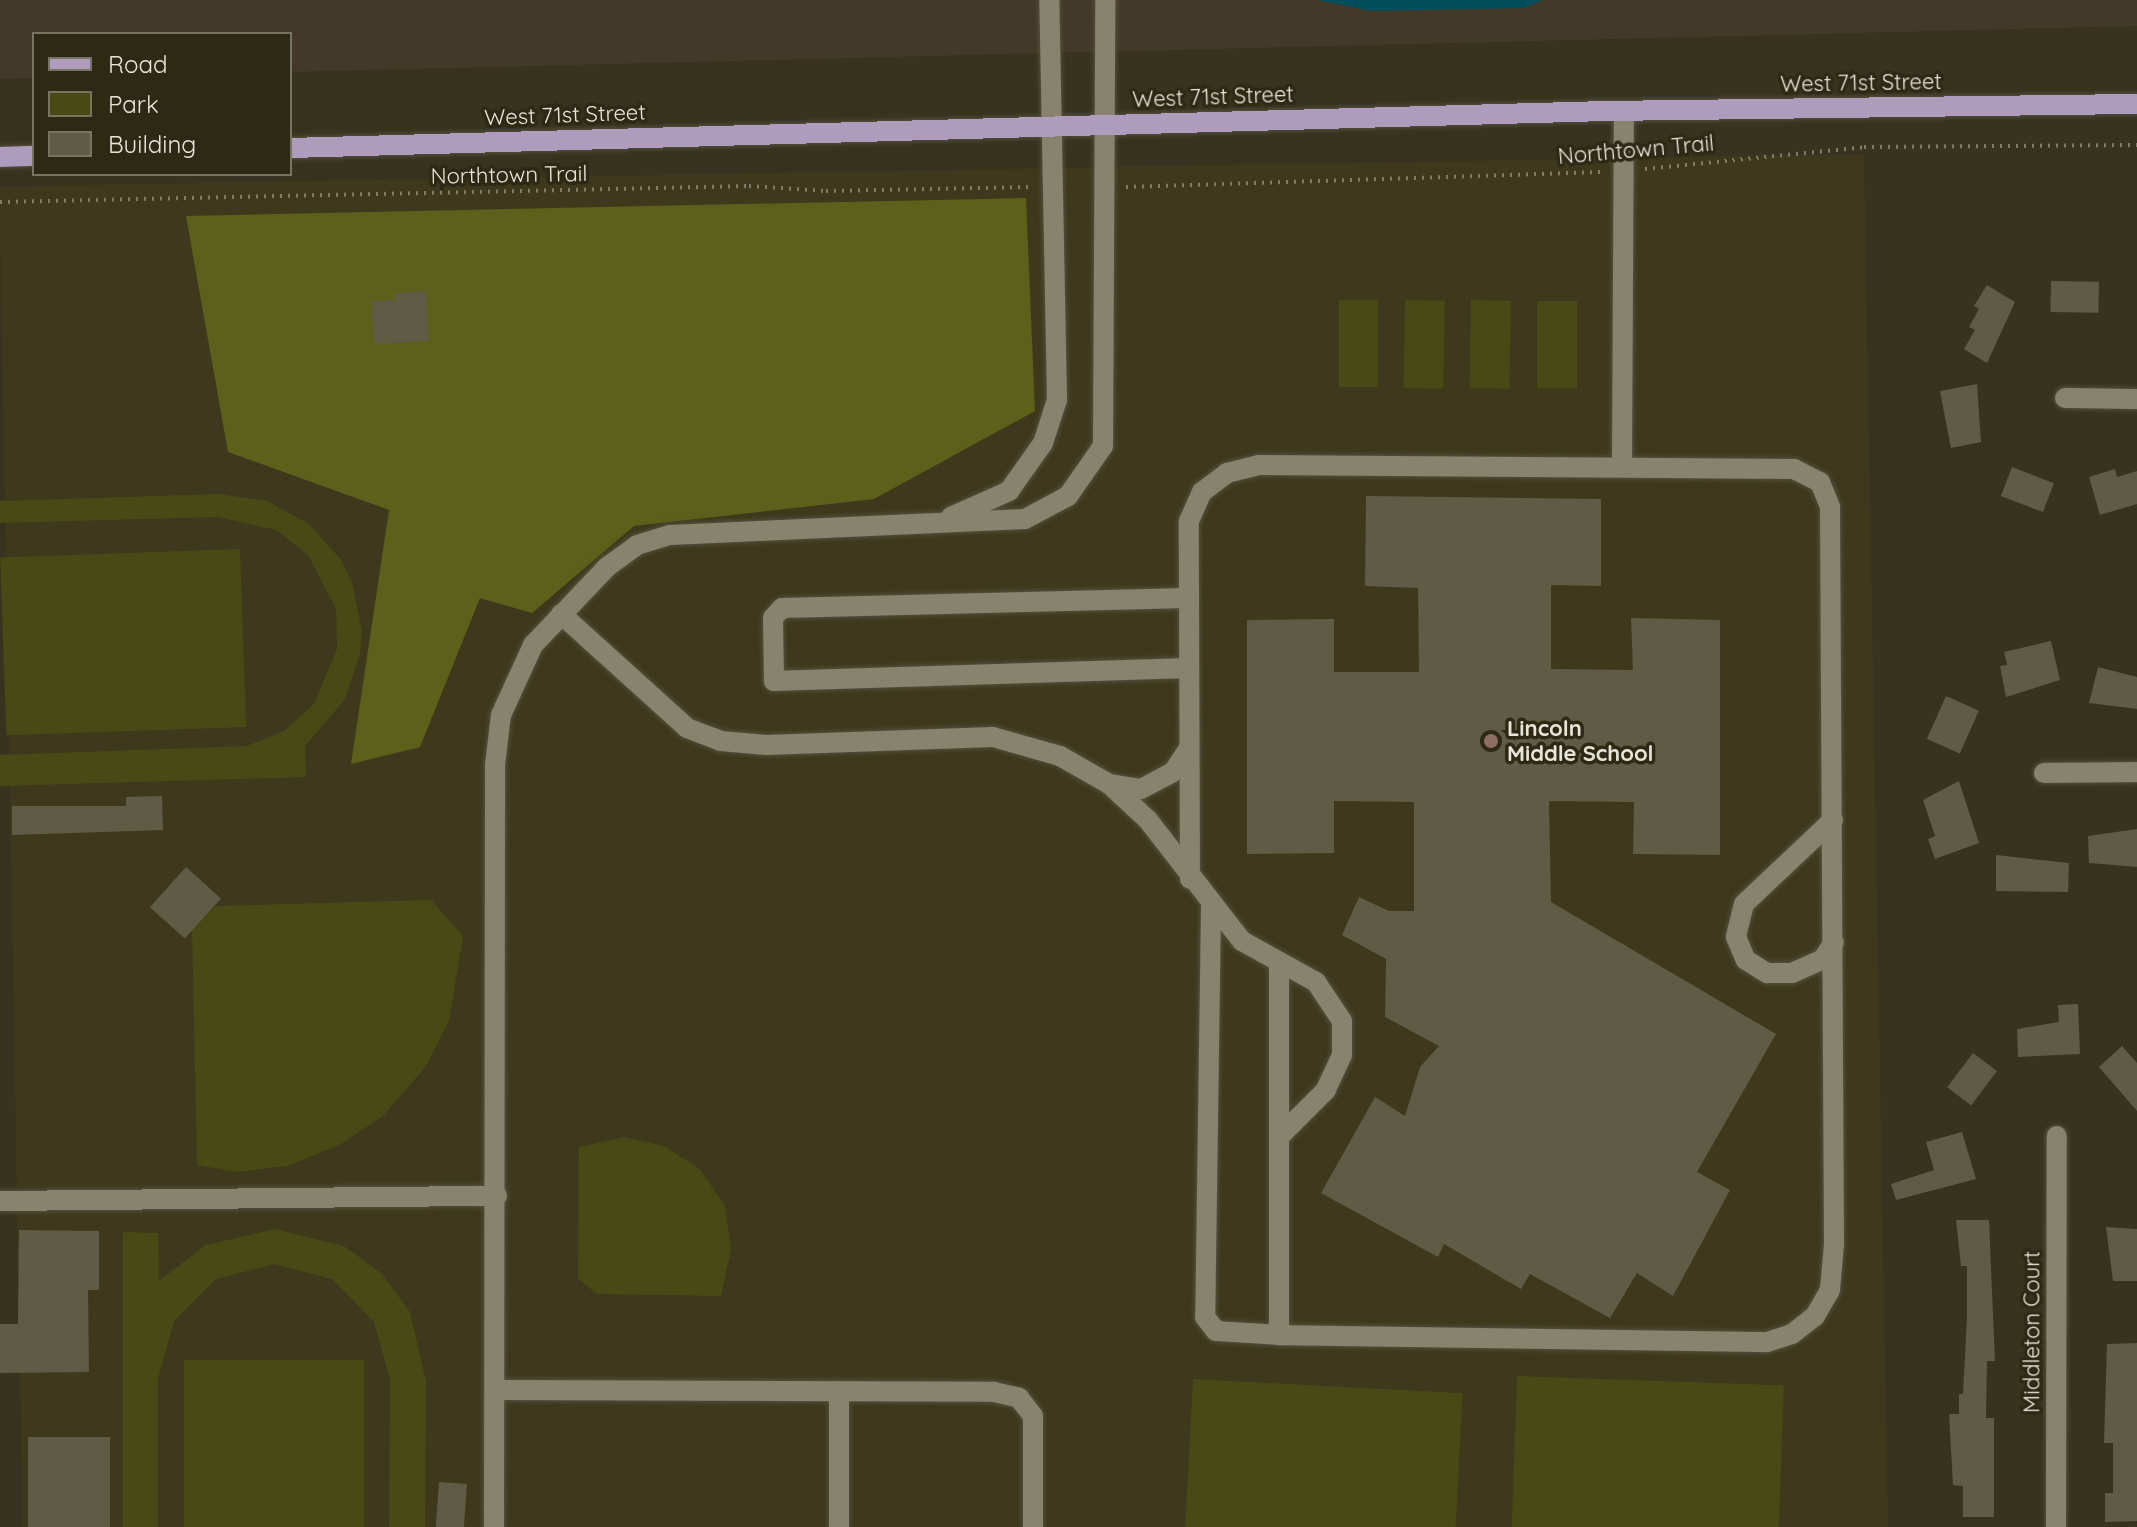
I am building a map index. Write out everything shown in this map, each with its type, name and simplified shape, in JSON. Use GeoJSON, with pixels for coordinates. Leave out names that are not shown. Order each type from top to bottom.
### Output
{"type":"FeatureCollection","features":[{"type":"Feature","properties":{"kind":"main road","name":"West 71st Street"},"geometry":{"type":"LineString","coordinates":[[292,148],[1624,111],[2137,104]]}},
{"type":"Feature","properties":{"kind":"main road"},"geometry":{"type":"LineString","coordinates":[[0,157],[32,156]]}},
{"type":"Feature","properties":{"kind":"street"},"geometry":{"type":"LineString","coordinates":[[896,526],[967,514],[1009,491],[1043,443],[1057,400],[1049,0]]}},
{"type":"Feature","properties":{"kind":"street"},"geometry":{"type":"LineString","coordinates":[[494,1527],[499,727],[533,645],[561,614],[637,545],[670,535],[1025,519],[1068,496],[1103,446],[1105,0]]}},
{"type":"Feature","properties":{"kind":"street"},"geometry":{"type":"LineString","coordinates":[[1622,467],[1624,111]]}},
{"type":"Feature","properties":{"kind":"street"},"geometry":{"type":"LineString","coordinates":[[2065,398],[2137,399]]}},
{"type":"Feature","properties":{"kind":"street"},"geometry":{"type":"LineString","coordinates":[[1190,879],[1189,521],[1202,492],[1227,473],[1259,465],[1794,469],[1820,482],[1830,507],[1834,942],[1830,1290],[1815,1316],[1792,1334],[1767,1342],[1279,1335],[1216,1331],[1205,1317],[1211,906]]}},
{"type":"Feature","properties":{"kind":"street"},"geometry":{"type":"LineString","coordinates":[[1188,598],[782,608],[773,618],[774,681],[1188,668]]}},
{"type":"Feature","properties":{"kind":"street"},"geometry":{"type":"LineString","coordinates":[[561,614],[687,728],[721,741],[766,745],[993,737],[1060,756],[1109,784],[1148,820],[1190,879],[1242,941],[1316,982],[1342,1021],[1342,1055],[1326,1090],[1279,1137]]}},
{"type":"Feature","properties":{"kind":"street"},"geometry":{"type":"LineString","coordinates":[[1109,784],[1141,789],[1173,772],[1189,748]]}},
{"type":"Feature","properties":{"kind":"street"},"geometry":{"type":"LineString","coordinates":[[2044,773],[2137,772]]}},
{"type":"Feature","properties":{"kind":"street"},"geometry":{"type":"LineString","coordinates":[[1833,820],[1744,904],[1736,937],[1746,960],[1767,973],[1792,973],[1817,979],[1834,996]]}},
{"type":"Feature","properties":{"kind":"street"},"geometry":{"type":"LineString","coordinates":[[1792,973],[1823,959],[1834,942]]}},
{"type":"Feature","properties":{"kind":"street"},"geometry":{"type":"LineString","coordinates":[[1279,963],[1279,1335]]}},
{"type":"Feature","properties":{"kind":"street","name":"Middleton Court"},"geometry":{"type":"LineString","coordinates":[[2056,1527],[2057,1136]]}},
{"type":"Feature","properties":{"kind":"street"},"geometry":{"type":"LineString","coordinates":[[0,1201],[497,1196]]}},
{"type":"Feature","properties":{"kind":"street"},"geometry":{"type":"LineString","coordinates":[[495,1390],[994,1392],[1019,1398],[1033,1416],[1033,1527]]}},
{"type":"Feature","properties":{"kind":"street"},"geometry":{"type":"LineString","coordinates":[[839,1391],[839,1527]]}},
{"type":"Feature","properties":{"kind":"path","name":"Northtown Trail"},"geometry":{"type":"LineString","coordinates":[[1103,187],[1624,171],[1864,147],[2137,145]]}},
{"type":"Feature","properties":{"kind":"path","name":"Northtown Trail"},"geometry":{"type":"LineString","coordinates":[[0,202],[749,186],[826,191],[1054,187]]}},
{"type":"Feature","properties":{"kind":"shaded area"},"geometry":{"type":"Polygon","coordinates":[[[0,0],[2137,0],[2137,26],[292,72],[292,32],[32,32],[32,78],[0,79],[0,0]]]}},
{"type":"Feature","properties":{"kind":"shaded area"},"geometry":{"type":"Polygon","coordinates":[[[1864,154],[1888,1527],[23,1527],[0,187],[1864,154]]]}},
{"type":"Feature","properties":{"kind":"shaded area"},"geometry":{"type":"Polygon","coordinates":[[[1026,198],[1035,411],[874,499],[634,526],[532,613],[480,598],[420,747],[351,764],[389,510],[228,452],[186,216],[1026,198]]]}},
{"type":"Feature","properties":{"kind":"green space"},"geometry":{"type":"Polygon","coordinates":[[[1339,300],[1378,300],[1378,387],[1339,387],[1339,300]]]}},
{"type":"Feature","properties":{"kind":"green space"},"geometry":{"type":"Polygon","coordinates":[[[1405,300],[1445,301],[1443,389],[1403,388],[1405,300]]]}},
{"type":"Feature","properties":{"kind":"green space"},"geometry":{"type":"Polygon","coordinates":[[[1471,300],[1511,301],[1509,389],[1469,388],[1471,300]]]}},
{"type":"Feature","properties":{"kind":"green space"},"geometry":{"type":"Polygon","coordinates":[[[1537,301],[1577,301],[1577,388],[1537,388],[1537,301]]]}},
{"type":"Feature","properties":{"kind":"green space"},"geometry":{"type":"Polygon","coordinates":[[[219,494],[267,501],[309,524],[341,560],[352,583],[362,630],[360,654],[345,699],[305,746],[306,777],[0,786],[0,755],[247,746],[284,731],[314,704],[337,649],[336,609],[308,555],[276,530],[218,517],[0,523],[0,501],[219,494]]]}},
{"type":"Feature","properties":{"kind":"green space"},"geometry":{"type":"Polygon","coordinates":[[[240,549],[246,727],[6,735],[0,557],[240,549]]]}},
{"type":"Feature","properties":{"kind":"green space"},"geometry":{"type":"Polygon","coordinates":[[[431,900],[463,936],[449,1021],[426,1066],[383,1116],[341,1144],[287,1166],[237,1172],[197,1165],[192,929],[216,906],[431,900]]]}},
{"type":"Feature","properties":{"kind":"green space"},"geometry":{"type":"Polygon","coordinates":[[[624,1137],[664,1146],[700,1169],[725,1206],[731,1249],[721,1296],[597,1294],[578,1279],[579,1147],[624,1137]]]}},
{"type":"Feature","properties":{"kind":"green space"},"geometry":{"type":"Polygon","coordinates":[[[275,1229],[344,1246],[382,1274],[410,1312],[426,1381],[425,1527],[389,1527],[390,1379],[374,1322],[332,1279],[274,1264],[216,1279],[174,1321],[158,1379],[158,1527],[123,1527],[123,1232],[158,1233],[159,1281],[206,1245],[275,1229]]]}},
{"type":"Feature","properties":{"kind":"green space"},"geometry":{"type":"Polygon","coordinates":[[[184,1360],[364,1360],[364,1527],[184,1527],[184,1360]]]}},
{"type":"Feature","properties":{"kind":"green space"},"geometry":{"type":"Polygon","coordinates":[[[1517,1376],[1784,1385],[1779,1527],[1512,1527],[1517,1376]]]}},
{"type":"Feature","properties":{"kind":"green space"},"geometry":{"type":"Polygon","coordinates":[[[1193,1379],[1463,1393],[1456,1527],[1185,1527],[1193,1379]]]}},
{"type":"Feature","properties":{"kind":"water"},"geometry":{"type":"Polygon","coordinates":[[[1317,0],[1542,0],[1524,8],[1371,11],[1317,0]]]}},
{"type":"Feature","properties":{"kind":"building"},"geometry":{"type":"Polygon","coordinates":[[[2051,281],[2099,282],[2098,313],[2050,312],[2051,281]]]}},
{"type":"Feature","properties":{"kind":"building"},"geometry":{"type":"Polygon","coordinates":[[[1987,285],[2015,302],[1987,363],[1964,349],[1975,330],[1969,327],[1979,309],[1974,306],[1987,285]]]}},
{"type":"Feature","properties":{"kind":"building"},"geometry":{"type":"Polygon","coordinates":[[[426,291],[429,341],[374,344],[371,301],[396,300],[395,293],[426,291]]]}},
{"type":"Feature","properties":{"kind":"building"},"geometry":{"type":"Polygon","coordinates":[[[1977,384],[1981,442],[1951,448],[1940,391],[1977,384]]]}},
{"type":"Feature","properties":{"kind":"building"},"geometry":{"type":"Polygon","coordinates":[[[2012,467],[2054,483],[2043,512],[2001,496],[2012,467]]]}},
{"type":"Feature","properties":{"kind":"building"},"geometry":{"type":"Polygon","coordinates":[[[2115,469],[2117,477],[2137,471],[2137,504],[2100,515],[2089,477],[2115,469]]]}},
{"type":"Feature","properties":{"kind":"building"},"geometry":{"type":"Polygon","coordinates":[[[1366,496],[1601,499],[1601,586],[1551,585],[1551,669],[1633,670],[1631,618],[1720,620],[1720,855],[1633,854],[1634,802],[1549,801],[1551,902],[1776,1034],[1697,1172],[1730,1190],[1673,1296],[1637,1273],[1610,1318],[1530,1274],[1521,1289],[1444,1244],[1438,1257],[1321,1193],[1375,1097],[1405,1116],[1420,1067],[1439,1046],[1385,1017],[1386,959],[1342,935],[1359,897],[1389,911],[1414,911],[1414,802],[1334,801],[1334,853],[1247,854],[1247,620],[1334,619],[1334,672],[1419,672],[1418,588],[1365,586],[1366,496]]]}},
{"type":"Feature","properties":{"kind":"building"},"geometry":{"type":"Polygon","coordinates":[[[2051,641],[2060,680],[2006,697],[2000,666],[2007,665],[2004,652],[2051,641]]]}},
{"type":"Feature","properties":{"kind":"building"},"geometry":{"type":"Polygon","coordinates":[[[2098,667],[2137,677],[2137,709],[2089,703],[2098,667]]]}},
{"type":"Feature","properties":{"kind":"building"},"geometry":{"type":"Polygon","coordinates":[[[1946,696],[1979,711],[1960,754],[1927,739],[1946,696]]]}},
{"type":"Feature","properties":{"kind":"building"},"geometry":{"type":"Polygon","coordinates":[[[1959,781],[1979,843],[1935,859],[1928,839],[1935,836],[1923,800],[1959,781]]]}},
{"type":"Feature","properties":{"kind":"building"},"geometry":{"type":"Polygon","coordinates":[[[162,796],[163,830],[12,835],[12,806],[126,806],[126,797],[162,796]]]}},
{"type":"Feature","properties":{"kind":"building"},"geometry":{"type":"Polygon","coordinates":[[[2137,829],[2137,867],[2089,863],[2088,836],[2137,829]]]}},
{"type":"Feature","properties":{"kind":"building"},"geometry":{"type":"Polygon","coordinates":[[[1996,855],[2069,863],[2068,892],[1996,891],[1996,855]]]}},
{"type":"Feature","properties":{"kind":"building"},"geometry":{"type":"Polygon","coordinates":[[[186,867],[221,898],[185,939],[150,907],[186,867]]]}},
{"type":"Feature","properties":{"kind":"building"},"geometry":{"type":"Polygon","coordinates":[[[2078,1004],[2080,1054],[2018,1057],[2017,1029],[2059,1022],[2058,1005],[2078,1004]]]}},
{"type":"Feature","properties":{"kind":"building"},"geometry":{"type":"Polygon","coordinates":[[[2122,1046],[2137,1063],[2137,1111],[2099,1067],[2122,1046]]]}},
{"type":"Feature","properties":{"kind":"building"},"geometry":{"type":"Polygon","coordinates":[[[1973,1053],[1997,1071],[1971,1105],[1947,1087],[1973,1053]]]}},
{"type":"Feature","properties":{"kind":"building"},"geometry":{"type":"Polygon","coordinates":[[[1962,1132],[1976,1179],[1896,1200],[1891,1184],[1934,1170],[1926,1142],[1962,1132]]]}},
{"type":"Feature","properties":{"kind":"building"},"geometry":{"type":"Polygon","coordinates":[[[1956,1220],[1989,1220],[1995,1361],[1987,1361],[1986,1418],[1994,1418],[1994,1517],[1963,1517],[1963,1486],[1953,1485],[1949,1414],[1959,1414],[1959,1394],[1963,1394],[1967,1316],[1967,1266],[1961,1266],[1956,1220]]]}},
{"type":"Feature","properties":{"kind":"building"},"geometry":{"type":"Polygon","coordinates":[[[2106,1227],[2137,1229],[2137,1281],[2113,1281],[2106,1227]]]}},
{"type":"Feature","properties":{"kind":"building"},"geometry":{"type":"Polygon","coordinates":[[[19,1230],[99,1231],[99,1290],[88,1290],[89,1372],[0,1373],[0,1324],[18,1324],[19,1230]]]}},
{"type":"Feature","properties":{"kind":"building"},"geometry":{"type":"Polygon","coordinates":[[[2137,1343],[2137,1521],[2105,1522],[2105,1493],[2113,1493],[2113,1443],[2104,1443],[2107,1344],[2137,1343]]]}},
{"type":"Feature","properties":{"kind":"building"},"geometry":{"type":"Polygon","coordinates":[[[28,1437],[110,1437],[110,1527],[28,1527],[28,1437]]]}},
{"type":"Feature","properties":{"kind":"building"},"geometry":{"type":"Polygon","coordinates":[[[439,1482],[467,1484],[464,1527],[436,1527],[439,1482]]]}},
{"type":"Feature","properties":{"kind":"place","name":"Lincoln Middle School"},"geometry":{"type":"Point","coordinates":[1491,741]}}]}
